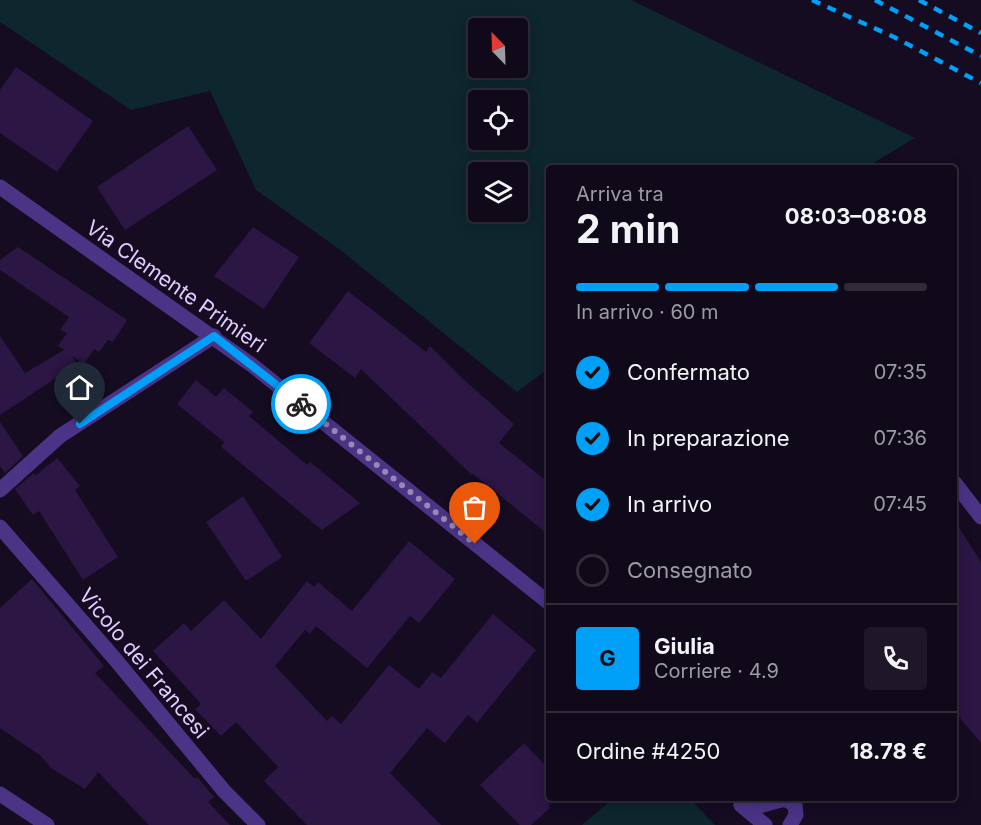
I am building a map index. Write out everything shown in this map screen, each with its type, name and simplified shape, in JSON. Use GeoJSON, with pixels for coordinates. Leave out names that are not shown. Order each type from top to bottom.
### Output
{"type":"FeatureCollection","features":[{"type":"Feature","properties":{"kind":"street","name":"Via Clemente Primieri"},"geometry":{"type":"LineString","coordinates":[[0,187],[214,336],[546,601]]}},
{"type":"Feature","properties":{"kind":"street"},"geometry":{"type":"LineString","coordinates":[[0,490],[60,436],[214,336]]}},
{"type":"Feature","properties":{"kind":"street"},"geometry":{"type":"LineString","coordinates":[[957,486],[981,517]]}},
{"type":"Feature","properties":{"kind":"street","name":"Vicolo dei Francesi"},"geometry":{"type":"LineString","coordinates":[[0,527],[115,659],[224,791],[258,825]]}},
{"type":"Feature","properties":{"kind":"street"},"geometry":{"type":"LineString","coordinates":[[0,794],[47,825]]}},
{"type":"Feature","properties":{"kind":"street"},"geometry":{"type":"LineString","coordinates":[[738,802],[756,807],[778,801]]}},
{"type":"Feature","properties":{"kind":"street"},"geometry":{"type":"LineString","coordinates":[[790,801],[795,804],[796,815],[790,825]]}},
{"type":"Feature","properties":{"kind":"street"},"geometry":{"type":"LineString","coordinates":[[738,802],[765,825]]}},
{"type":"Feature","properties":{"kind":"shaded area"},"geometry":{"type":"Polygon","coordinates":[[[0,0],[631,0],[915,138],[870,165],[546,165],[546,370],[517,392],[339,249],[256,190],[210,91],[131,110],[0,22],[0,0]]]}},
{"type":"Feature","properties":{"kind":"shaded area"},"geometry":{"type":"Polygon","coordinates":[[[610,801],[692,801],[715,825],[582,825],[610,801]]]}},
{"type":"Feature","properties":{"kind":"building"},"geometry":{"type":"Polygon","coordinates":[[[16,67],[93,121],[57,172],[0,133],[0,90],[16,67]]]}},
{"type":"Feature","properties":{"kind":"building"},"geometry":{"type":"Polygon","coordinates":[[[188,126],[217,170],[125,230],[97,187],[188,126]]]}},
{"type":"Feature","properties":{"kind":"building"},"geometry":{"type":"Polygon","coordinates":[[[253,227],[299,257],[264,309],[214,276],[253,227]]]}},
{"type":"Feature","properties":{"kind":"building"},"geometry":{"type":"Polygon","coordinates":[[[18,247],[127,320],[113,342],[108,340],[99,352],[94,349],[84,364],[72,356],[77,364],[0,415],[0,336],[25,373],[64,350],[58,346],[67,333],[60,330],[69,317],[0,270],[0,260],[18,247]]]}},
{"type":"Feature","properties":{"kind":"building"},"geometry":{"type":"Polygon","coordinates":[[[348,291],[426,352],[430,346],[514,424],[499,443],[546,481],[546,533],[472,475],[361,369],[355,378],[309,343],[348,291]]]}},
{"type":"Feature","properties":{"kind":"building"},"geometry":{"type":"Polygon","coordinates":[[[196,380],[216,397],[224,388],[253,412],[249,416],[307,465],[310,462],[360,503],[322,530],[221,447],[224,442],[177,404],[196,380]]]}},
{"type":"Feature","properties":{"kind":"building"},"geometry":{"type":"Polygon","coordinates":[[[0,422],[23,456],[5,473],[0,466],[0,422]]]}},
{"type":"Feature","properties":{"kind":"building"},"geometry":{"type":"Polygon","coordinates":[[[57,458],[80,486],[75,490],[118,557],[83,580],[39,511],[33,515],[15,489],[57,458]]]}},
{"type":"Feature","properties":{"kind":"building"},"geometry":{"type":"Polygon","coordinates":[[[243,496],[282,557],[246,581],[206,522],[243,496]]]}},
{"type":"Feature","properties":{"kind":"building"},"geometry":{"type":"Polygon","coordinates":[[[957,525],[981,562],[981,743],[957,715],[957,525]]]}},
{"type":"Feature","properties":{"kind":"building"},"geometry":{"type":"Polygon","coordinates":[[[409,541],[455,579],[419,623],[410,616],[367,668],[316,626],[310,634],[305,630],[275,666],[327,721],[332,716],[341,724],[389,665],[419,689],[432,672],[441,678],[493,614],[536,650],[477,723],[468,715],[445,743],[427,728],[390,773],[441,825],[307,825],[264,781],[278,767],[236,722],[221,736],[195,709],[201,704],[153,651],[184,623],[191,631],[224,600],[261,639],[307,581],[314,587],[318,582],[352,611],[409,541]]]}},
{"type":"Feature","properties":{"kind":"building"},"geometry":{"type":"Polygon","coordinates":[[[32,579],[104,666],[95,673],[195,779],[197,777],[214,797],[208,802],[230,825],[149,825],[98,772],[85,789],[51,768],[41,756],[0,728],[0,608],[32,579]]]}},
{"type":"Feature","properties":{"kind":"building"},"geometry":{"type":"Polygon","coordinates":[[[524,743],[546,766],[546,801],[549,801],[549,809],[531,825],[520,825],[480,785],[524,743]]]}},
{"type":"Feature","properties":{"kind":"railway"},"geometry":{"type":"LineString","coordinates":[[812,0],[894,37],[981,83]]}},
{"type":"Feature","properties":{"kind":"railway"},"geometry":{"type":"LineString","coordinates":[[875,0],[981,56]]}},
{"type":"Feature","properties":{"kind":"railway"},"geometry":{"type":"LineString","coordinates":[[919,0],[981,33]]}},
{"type":"Feature","properties":{"kind":"way so far"},"geometry":{"type":"LineString","coordinates":[[301,404],[475,544]]}},
{"type":"Feature","properties":{"kind":"route"},"geometry":{"type":"LineString","coordinates":[[80,424],[214,336],[301,404]]}}]}
